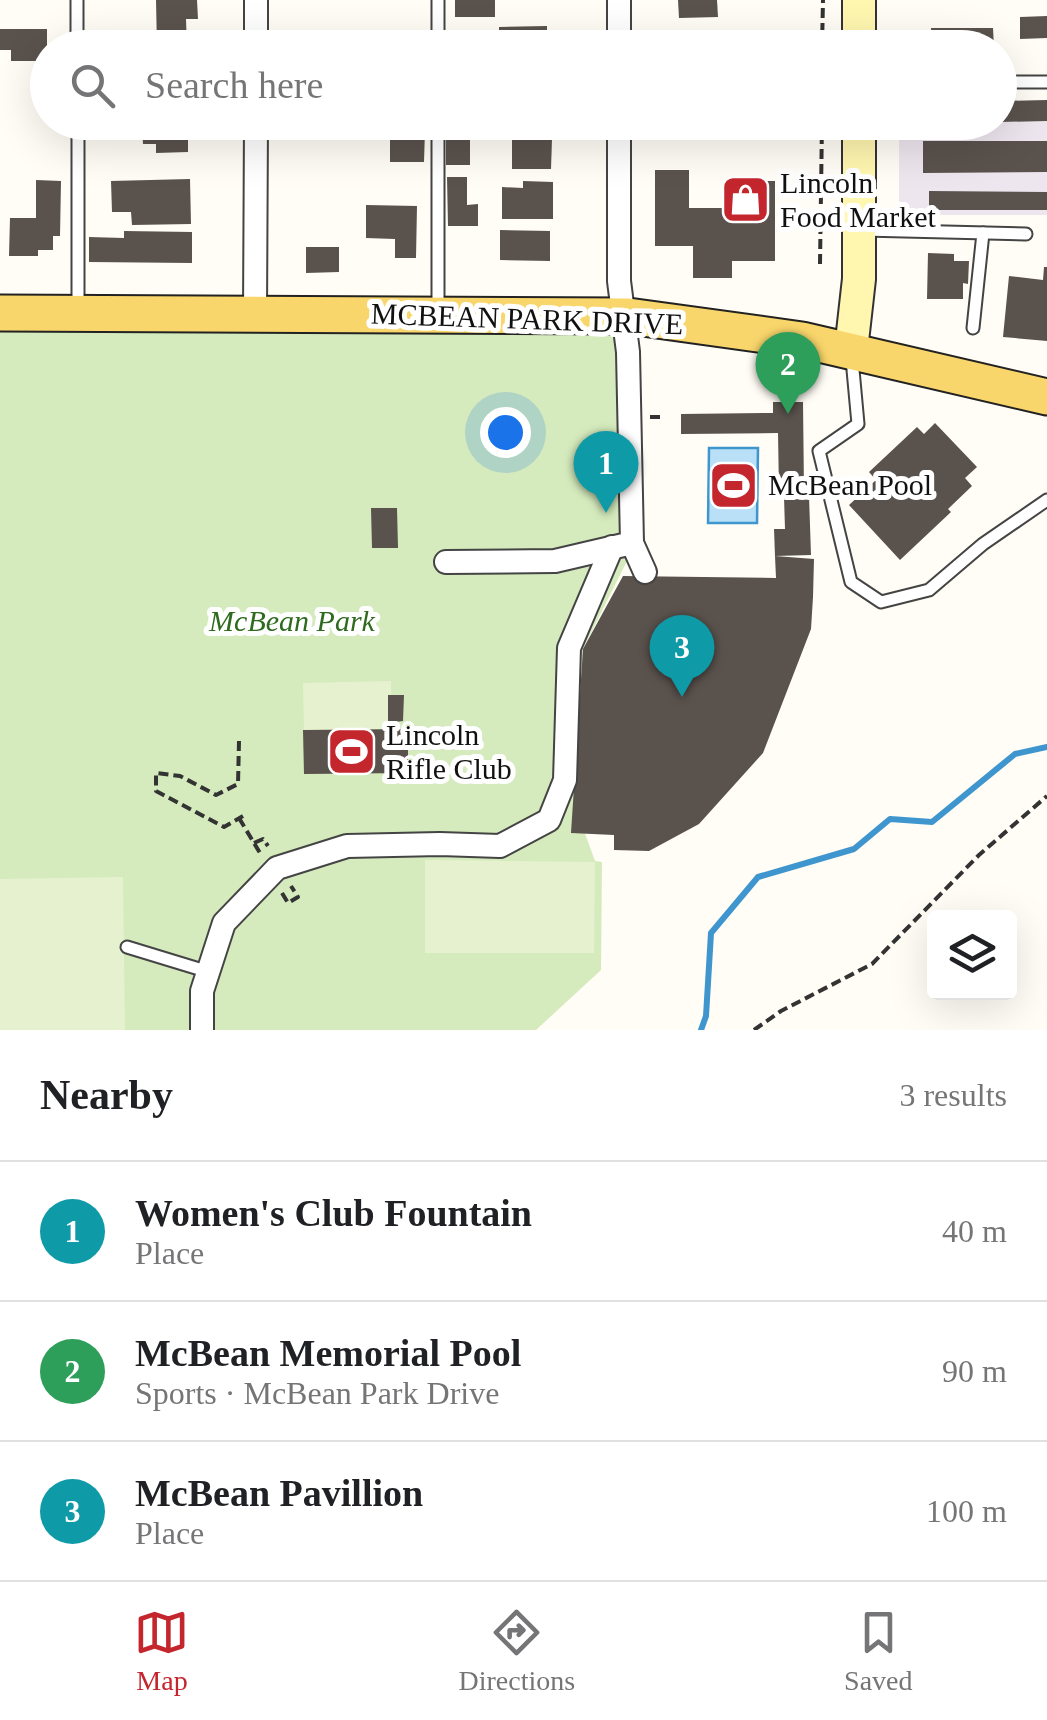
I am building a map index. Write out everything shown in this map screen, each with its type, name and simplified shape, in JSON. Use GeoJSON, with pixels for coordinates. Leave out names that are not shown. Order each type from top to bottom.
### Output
{"type":"FeatureCollection","features":[{"type":"Feature","properties":{"kind":"main road","name":"MCBEAN PARK DRIVE"},"geometry":{"type":"LineString","coordinates":[[0,313],[624,316],[760,332],[1047,397]]}},
{"type":"Feature","properties":{"kind":"street"},"geometry":{"type":"LineString","coordinates":[[256,0],[256,30]]}},
{"type":"Feature","properties":{"kind":"street"},"geometry":{"type":"LineString","coordinates":[[619,0],[619,30]]}},
{"type":"Feature","properties":{"kind":"street"},"geometry":{"type":"LineString","coordinates":[[859,0],[859,30]]}},
{"type":"Feature","properties":{"kind":"street"},"geometry":{"type":"LineString","coordinates":[[256,140],[256,314]]}},
{"type":"Feature","properties":{"kind":"street"},"geometry":{"type":"LineString","coordinates":[[202,1030],[202,991],[224,923],[281,882],[277,868],[347,846],[500,846],[549,820],[564,780],[569,648],[622,545],[624,316],[619,281],[619,140]]}},
{"type":"Feature","properties":{"kind":"street"},"geometry":{"type":"LineString","coordinates":[[851,350],[859,280],[859,140]]}},
{"type":"Feature","properties":{"kind":"street"},"geometry":{"type":"LineString","coordinates":[[446,562],[555,561],[622,545]]}},
{"type":"Feature","properties":{"kind":"street"},"geometry":{"type":"LineString","coordinates":[[622,545],[645,572]]}},
{"type":"Feature","properties":{"kind":"lane"},"geometry":{"type":"LineString","coordinates":[[78,0],[78,30]]}},
{"type":"Feature","properties":{"kind":"lane"},"geometry":{"type":"LineString","coordinates":[[438,0],[438,30]]}},
{"type":"Feature","properties":{"kind":"lane"},"geometry":{"type":"LineString","coordinates":[[1017,82],[1047,82]]}},
{"type":"Feature","properties":{"kind":"lane"},"geometry":{"type":"LineString","coordinates":[[78,140],[78,313]]}},
{"type":"Feature","properties":{"kind":"lane"},"geometry":{"type":"LineString","coordinates":[[438,140],[438,314]]}},
{"type":"Feature","properties":{"kind":"lane"},"geometry":{"type":"LineString","coordinates":[[859,230],[1026,234]]}},
{"type":"Feature","properties":{"kind":"lane"},"geometry":{"type":"LineString","coordinates":[[973,328],[984,233]]}},
{"type":"Feature","properties":{"kind":"lane"},"geometry":{"type":"LineString","coordinates":[[851,350],[858,424],[818,451],[851,582],[881,602],[930,590],[984,544],[1047,500]]}},
{"type":"Feature","properties":{"kind":"lane"},"geometry":{"type":"LineString","coordinates":[[128,947],[209,972]]}},
{"type":"Feature","properties":{"kind":"path"},"geometry":{"type":"LineString","coordinates":[[822,0],[822,30]]}},
{"type":"Feature","properties":{"kind":"path"},"geometry":{"type":"LineString","coordinates":[[820,264],[822,140]]}},
{"type":"Feature","properties":{"kind":"path"},"geometry":{"type":"LineString","coordinates":[[647,417],[665,417]]}},
{"type":"Feature","properties":{"kind":"path"},"geometry":{"type":"LineString","coordinates":[[238,741],[238,784],[216,794],[180,776],[156,774],[156,790],[224,828],[241,817],[281,882]]}},
{"type":"Feature","properties":{"kind":"path"},"geometry":{"type":"LineString","coordinates":[[754,1030],[781,1010],[872,964],[980,855],[1047,796]]}},
{"type":"Feature","properties":{"kind":"shaded area"},"geometry":{"type":"Polygon","coordinates":[[[1017,103],[1047,103],[1047,215],[899,215],[899,140],[1017,140],[1017,103]]]}},
{"type":"Feature","properties":{"kind":"green space","name":"McBean Park"},"geometry":{"type":"Polygon","coordinates":[[[0,327],[627,328],[633,549],[583,649],[583,828],[595,861],[602,862],[601,970],[536,1030],[0,1030],[0,327]]]}},
{"type":"Feature","properties":{"kind":"green space"},"geometry":{"type":"Polygon","coordinates":[[[391,681],[391,729],[304,730],[303,683],[391,681]]]}},
{"type":"Feature","properties":{"kind":"green space"},"geometry":{"type":"Polygon","coordinates":[[[425,860],[595,862],[594,953],[425,953],[425,860]]]}},
{"type":"Feature","properties":{"kind":"green space"},"geometry":{"type":"Polygon","coordinates":[[[123,877],[125,1030],[0,1030],[0,879],[123,877]]]}},
{"type":"Feature","properties":{"kind":"water","name":"McBean Pool"},"geometry":{"type":"Polygon","coordinates":[[[709,448],[758,448],[757,523],[708,523],[709,448]]]}},
{"type":"Feature","properties":{"kind":"building"},"geometry":{"type":"Polygon","coordinates":[[[156,0],[197,0],[198,19],[186,19],[186,30],[157,30],[156,0]]]}},
{"type":"Feature","properties":{"kind":"building"},"geometry":{"type":"Polygon","coordinates":[[[455,0],[495,0],[495,17],[455,17],[455,0]]]}},
{"type":"Feature","properties":{"kind":"building"},"geometry":{"type":"Polygon","coordinates":[[[678,0],[717,0],[718,17],[679,18],[678,0]]]}},
{"type":"Feature","properties":{"kind":"building"},"geometry":{"type":"Polygon","coordinates":[[[1047,16],[1047,38],[1020,39],[1020,17],[1047,16]]]}},
{"type":"Feature","properties":{"kind":"building"},"geometry":{"type":"Polygon","coordinates":[[[547,26],[547,30],[499,30],[547,26]]]}},
{"type":"Feature","properties":{"kind":"building"},"geometry":{"type":"Polygon","coordinates":[[[931,28],[993,30],[931,30],[931,28]]]}},
{"type":"Feature","properties":{"kind":"building"},"geometry":{"type":"Polygon","coordinates":[[[0,29],[47,29],[30,30],[30,61],[11,61],[11,50],[0,50],[0,29]]]}},
{"type":"Feature","properties":{"kind":"building"},"geometry":{"type":"Polygon","coordinates":[[[1047,100],[1047,121],[1017,122],[1017,101],[1047,100]]]}},
{"type":"Feature","properties":{"kind":"building"},"geometry":{"type":"Polygon","coordinates":[[[143,140],[188,140],[188,152],[156,153],[156,144],[143,144],[143,140]]]}},
{"type":"Feature","properties":{"kind":"building"},"geometry":{"type":"Polygon","coordinates":[[[390,140],[425,140],[424,162],[390,162],[390,140]]]}},
{"type":"Feature","properties":{"kind":"building"},"geometry":{"type":"Polygon","coordinates":[[[446,140],[470,140],[470,165],[446,165],[446,140]]]}},
{"type":"Feature","properties":{"kind":"building"},"geometry":{"type":"Polygon","coordinates":[[[512,140],[552,140],[551,169],[512,169],[512,140]]]}},
{"type":"Feature","properties":{"kind":"building"},"geometry":{"type":"Polygon","coordinates":[[[923,141],[1047,141],[1047,172],[923,173],[923,141]]]}},
{"type":"Feature","properties":{"kind":"building"},"geometry":{"type":"Polygon","coordinates":[[[655,170],[689,170],[689,208],[728,208],[728,181],[775,181],[775,261],[732,261],[732,278],[693,278],[693,246],[655,246],[655,170]]]}},
{"type":"Feature","properties":{"kind":"building"},"geometry":{"type":"Polygon","coordinates":[[[447,177],[467,177],[467,205],[478,204],[478,226],[448,226],[447,177]]]}},
{"type":"Feature","properties":{"kind":"building"},"geometry":{"type":"Polygon","coordinates":[[[190,179],[191,224],[132,225],[131,212],[112,212],[111,181],[190,179]]]}},
{"type":"Feature","properties":{"kind":"building"},"geometry":{"type":"Polygon","coordinates":[[[36,180],[61,181],[60,236],[53,236],[53,250],[38,250],[38,256],[9,256],[10,218],[36,218],[36,180]]]}},
{"type":"Feature","properties":{"kind":"building"},"geometry":{"type":"Polygon","coordinates":[[[523,181],[553,182],[553,219],[502,219],[502,187],[523,188],[523,181]]]}},
{"type":"Feature","properties":{"kind":"building"},"geometry":{"type":"Polygon","coordinates":[[[929,191],[1047,192],[1047,210],[929,210],[929,191]]]}},
{"type":"Feature","properties":{"kind":"building"},"geometry":{"type":"Polygon","coordinates":[[[366,205],[417,206],[416,258],[395,258],[395,239],[366,238],[366,205]]]}},
{"type":"Feature","properties":{"kind":"building"},"geometry":{"type":"Polygon","coordinates":[[[500,230],[550,231],[550,261],[500,260],[500,230]]]}},
{"type":"Feature","properties":{"kind":"building"},"geometry":{"type":"Polygon","coordinates":[[[124,231],[192,232],[192,263],[89,262],[89,237],[124,238],[124,231]]]}},
{"type":"Feature","properties":{"kind":"building"},"geometry":{"type":"Polygon","coordinates":[[[306,247],[339,247],[339,272],[306,273],[306,247]]]}},
{"type":"Feature","properties":{"kind":"building"},"geometry":{"type":"Polygon","coordinates":[[[928,253],[954,254],[954,261],[969,261],[963,299],[927,299],[928,253]]]}},
{"type":"Feature","properties":{"kind":"building"},"geometry":{"type":"Polygon","coordinates":[[[1044,267],[1047,341],[1003,337],[1009,276],[1043,280],[1044,267]]]}},
{"type":"Feature","properties":{"kind":"building"},"geometry":{"type":"Polygon","coordinates":[[[773,402],[803,402],[804,491],[779,492],[778,433],[681,434],[681,414],[773,413],[773,402]]]}},
{"type":"Feature","properties":{"kind":"building"},"geometry":{"type":"Polygon","coordinates":[[[935,423],[977,467],[965,478],[972,486],[948,509],[951,512],[900,560],[849,505],[876,480],[869,472],[917,427],[924,434],[935,423]]]}},
{"type":"Feature","properties":{"kind":"building"},"geometry":{"type":"Polygon","coordinates":[[[809,496],[811,555],[775,556],[774,529],[785,529],[784,497],[809,496]]]}},
{"type":"Feature","properties":{"kind":"building"},"geometry":{"type":"Polygon","coordinates":[[[371,508],[397,508],[398,548],[372,548],[371,508]]]}},
{"type":"Feature","properties":{"kind":"building"},"geometry":{"type":"Polygon","coordinates":[[[775,556],[814,559],[813,597],[811,629],[763,753],[699,824],[649,851],[614,850],[614,835],[571,833],[583,649],[623,576],[776,578],[775,556]]]}},
{"type":"Feature","properties":{"kind":"building"},"geometry":{"type":"Polygon","coordinates":[[[388,695],[404,695],[403,721],[388,723],[388,695]]]}},
{"type":"Feature","properties":{"kind":"building"},"geometry":{"type":"Polygon","coordinates":[[[408,729],[408,773],[304,774],[303,730],[408,729]]]}},
{"type":"Feature","properties":{"kind":"waterway"},"geometry":{"type":"LineString","coordinates":[[701,1030],[706,1016],[711,933],[758,877],[854,849],[890,819],[932,822],[1015,754],[1047,747]]}},
{"type":"Feature","properties":{"kind":"place","name":"Lincoln Food Market"},"geometry":{"type":"Point","coordinates":[745,200]}},
{"type":"Feature","properties":{"kind":"place","name":"McBean Memorial Pool"},"geometry":{"type":"Point","coordinates":[788,414]}},
{"type":"Feature","properties":{"kind":"place","name":"McBean Pool"},"geometry":{"type":"Point","coordinates":[733,485]}},
{"type":"Feature","properties":{"kind":"place","name":"Women's Club Fountain"},"geometry":{"type":"Point","coordinates":[606,513]}},
{"type":"Feature","properties":{"kind":"place","name":"McBean Pavillion"},"geometry":{"type":"Point","coordinates":[682,697]}},
{"type":"Feature","properties":{"kind":"place","name":"Lincoln Rifle Club"},"geometry":{"type":"Point","coordinates":[351,752]}}]}
